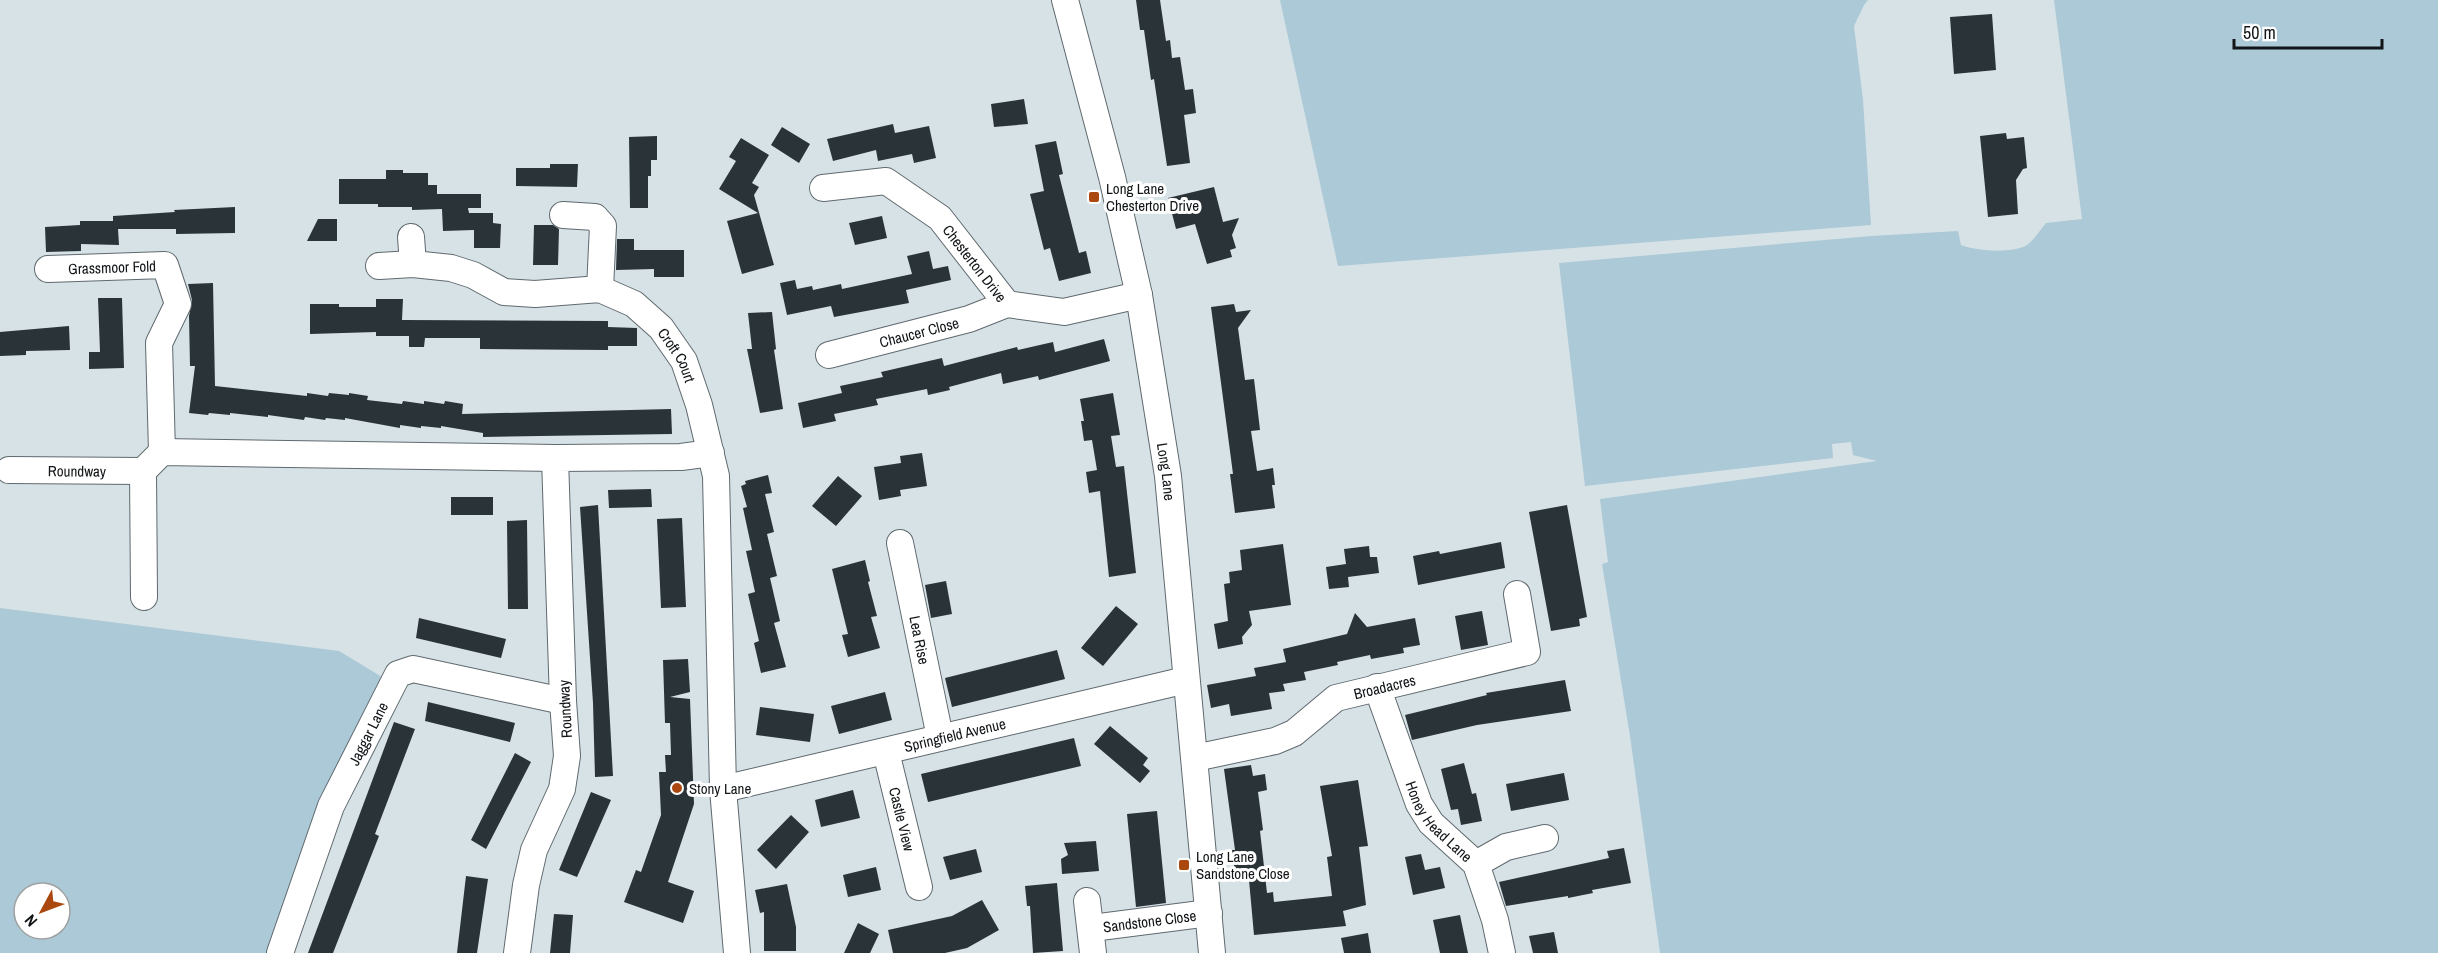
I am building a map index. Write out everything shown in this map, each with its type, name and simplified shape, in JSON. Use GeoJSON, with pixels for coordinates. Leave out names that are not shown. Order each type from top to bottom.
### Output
{"type":"FeatureCollection","features":[{"type":"Feature","properties":{"kind":"street","name":"Long Lane"},"geometry":{"type":"LineString","coordinates":[[1065,0],[1112,177],[1139,295],[1168,476],[1212,953]]}},
{"type":"Feature","properties":{"kind":"street","name":"Chesterton Drive"},"geometry":{"type":"LineString","coordinates":[[822,188],[886,181],[940,218],[1007,304],[1064,312],[1139,295]]}},
{"type":"Feature","properties":{"kind":"street"},"geometry":{"type":"LineString","coordinates":[[563,215],[592,206],[603,226],[600,289]]}},
{"type":"Feature","properties":{"kind":"street"},"geometry":{"type":"LineString","coordinates":[[411,237],[413,264]]}},
{"type":"Feature","properties":{"kind":"street","name":"Croft Court"},"geometry":{"type":"LineString","coordinates":[[379,267],[413,264],[451,268],[473,274],[504,292],[535,294],[600,289],[634,304],[661,328],[684,361],[699,405],[711,453]]}},
{"type":"Feature","properties":{"kind":"street","name":"Grassmoor Fold"},"geometry":{"type":"LineString","coordinates":[[48,269],[165,266],[178,304],[159,343],[162,452]]}},
{"type":"Feature","properties":{"kind":"street","name":"Chaucer Close"},"geometry":{"type":"LineString","coordinates":[[829,355],[969,319],[1007,304]]}},
{"type":"Feature","properties":{"kind":"street"},"geometry":{"type":"LineString","coordinates":[[144,597],[143,471],[162,452],[555,458],[681,457],[711,453],[716,476],[723,789],[737,953]]}},
{"type":"Feature","properties":{"kind":"street","name":"Roundway"},"geometry":{"type":"LineString","coordinates":[[517,953],[526,885],[534,850],[562,789],[567,756],[555,458]]}},
{"type":"Feature","properties":{"kind":"street","name":"Roundway"},"geometry":{"type":"LineString","coordinates":[[9,470],[143,471]]}},
{"type":"Feature","properties":{"kind":"street","name":"Lea Rise"},"geometry":{"type":"LineString","coordinates":[[900,543],[940,737]]}},
{"type":"Feature","properties":{"kind":"street","name":"Broadacres"},"geometry":{"type":"LineString","coordinates":[[1195,758],[1275,741],[1294,733],[1336,698],[1527,652],[1517,594]]}},
{"type":"Feature","properties":{"kind":"street","name":"Jaggar Lane"},"geometry":{"type":"LineString","coordinates":[[280,953],[331,806],[398,674],[413,669],[563,701]]}},
{"type":"Feature","properties":{"kind":"street","name":"Springfield Avenue"},"geometry":{"type":"LineString","coordinates":[[723,789],[1186,680]]}},
{"type":"Feature","properties":{"kind":"street","name":"Honey Head Lane"},"geometry":{"type":"LineString","coordinates":[[1377,687],[1419,804],[1431,823],[1476,864],[1495,920],[1502,953]]}},
{"type":"Feature","properties":{"kind":"street","name":"Castle View"},"geometry":{"type":"LineString","coordinates":[[886,752],[919,887]]}},
{"type":"Feature","properties":{"kind":"street"},"geometry":{"type":"LineString","coordinates":[[1476,864],[1506,847],[1545,838]]}},
{"type":"Feature","properties":{"kind":"street","name":"Sandstone Close"},"geometry":{"type":"LineString","coordinates":[[1088,901],[1092,941],[1209,913]]}},
{"type":"Feature","properties":{"kind":"shaded area"},"geometry":{"type":"Polygon","coordinates":[[[1280,0],[1868,0],[1854,26],[1863,100],[1871,225],[1338,266],[1280,0]]]}},
{"type":"Feature","properties":{"kind":"shaded area"},"geometry":{"type":"Polygon","coordinates":[[[2054,0],[2438,0],[2438,953],[1660,953],[1630,736],[1602,564],[1608,562],[1600,499],[1877,461],[1853,455],[1851,442],[1832,444],[1833,458],[1585,486],[1559,263],[1872,236],[1958,231],[1961,245],[2004,251],[2027,245],[2046,223],[2082,219],[2054,0]]]}},
{"type":"Feature","properties":{"kind":"shaded area"},"geometry":{"type":"Polygon","coordinates":[[[0,608],[339,651],[382,677],[323,795],[269,953],[0,953],[0,608]]]}},
{"type":"Feature","properties":{"kind":"building"},"geometry":{"type":"Polygon","coordinates":[[[1136,0],[1160,0],[1166,41],[1170,40],[1172,58],[1180,57],[1185,90],[1193,89],[1196,113],[1184,115],[1190,163],[1167,166],[1154,79],[1151,80],[1144,30],[1140,30],[1136,0]]]}},
{"type":"Feature","properties":{"kind":"building"},"geometry":{"type":"Polygon","coordinates":[[[1992,14],[1996,70],[1954,74],[1950,17],[1992,14]]]}},
{"type":"Feature","properties":{"kind":"building"},"geometry":{"type":"Polygon","coordinates":[[[1024,99],[1028,124],[994,127],[991,104],[1024,99]]]}},
{"type":"Feature","properties":{"kind":"building"},"geometry":{"type":"Polygon","coordinates":[[[893,124],[895,133],[929,126],[936,158],[914,163],[912,154],[878,161],[876,150],[833,161],[827,139],[893,124]]]}},
{"type":"Feature","properties":{"kind":"building"},"geometry":{"type":"Polygon","coordinates":[[[782,127],[810,144],[799,163],[771,145],[782,127]]]}},
{"type":"Feature","properties":{"kind":"building"},"geometry":{"type":"Polygon","coordinates":[[[2006,133],[2007,139],[2024,137],[2027,168],[2023,169],[2016,180],[2018,214],[1988,217],[1980,136],[2006,133]]]}},
{"type":"Feature","properties":{"kind":"building"},"geometry":{"type":"Polygon","coordinates":[[[657,136],[657,160],[651,160],[651,176],[648,176],[648,208],[630,208],[629,137],[657,136]]]}},
{"type":"Feature","properties":{"kind":"building"},"geometry":{"type":"Polygon","coordinates":[[[741,138],[769,155],[752,183],[759,187],[754,195],[774,265],[742,274],[727,221],[758,213],[719,189],[736,161],[729,157],[741,138]]]}},
{"type":"Feature","properties":{"kind":"building"},"geometry":{"type":"Polygon","coordinates":[[[1056,141],[1063,174],[1059,175],[1079,253],[1086,251],[1091,273],[1059,281],[1050,248],[1044,250],[1030,194],[1044,191],[1035,145],[1056,141]]]}},
{"type":"Feature","properties":{"kind":"building"},"geometry":{"type":"Polygon","coordinates":[[[550,164],[578,164],[577,187],[516,186],[516,168],[550,168],[550,164]]]}},
{"type":"Feature","properties":{"kind":"building"},"geometry":{"type":"Polygon","coordinates":[[[386,170],[428,173],[428,185],[437,185],[437,194],[481,194],[481,208],[468,208],[469,213],[493,213],[493,223],[501,224],[500,248],[474,248],[474,230],[443,231],[442,209],[412,210],[412,207],[378,207],[378,204],[339,204],[339,179],[386,179],[386,170]]]}},
{"type":"Feature","properties":{"kind":"building"},"geometry":{"type":"Polygon","coordinates":[[[1214,187],[1223,222],[1239,218],[1232,235],[1236,248],[1230,250],[1232,257],[1207,264],[1195,224],[1176,229],[1168,198],[1214,187]]]}},
{"type":"Feature","properties":{"kind":"building"},"geometry":{"type":"Polygon","coordinates":[[[235,207],[235,233],[176,234],[176,229],[118,229],[119,245],[81,244],[81,251],[46,252],[45,227],[80,225],[80,221],[113,221],[113,216],[235,207]]]}},
{"type":"Feature","properties":{"kind":"building"},"geometry":{"type":"Polygon","coordinates":[[[882,216],[887,238],[855,245],[849,223],[882,216]]]}},
{"type":"Feature","properties":{"kind":"building"},"geometry":{"type":"Polygon","coordinates":[[[318,219],[337,219],[337,241],[307,241],[318,219]]]}},
{"type":"Feature","properties":{"kind":"building"},"geometry":{"type":"Polygon","coordinates":[[[534,225],[553,225],[559,229],[558,265],[533,265],[534,225]]]}},
{"type":"Feature","properties":{"kind":"building"},"geometry":{"type":"Polygon","coordinates":[[[617,239],[634,239],[634,250],[684,250],[684,277],[654,277],[654,269],[616,270],[617,239]]]}},
{"type":"Feature","properties":{"kind":"building"},"geometry":{"type":"Polygon","coordinates":[[[929,251],[933,269],[948,266],[951,280],[906,290],[909,303],[834,317],[831,306],[787,315],[780,283],[795,280],[797,289],[812,286],[813,290],[841,284],[842,289],[912,274],[907,256],[929,251]]]}},
{"type":"Feature","properties":{"kind":"building"},"geometry":{"type":"Polygon","coordinates":[[[213,283],[215,386],[307,396],[307,393],[328,396],[329,393],[349,395],[349,393],[368,396],[367,400],[402,404],[403,401],[424,404],[424,401],[444,404],[445,401],[463,404],[462,414],[671,409],[672,434],[483,437],[483,433],[441,426],[441,428],[421,426],[421,428],[400,425],[400,428],[345,418],[345,420],[326,418],[325,420],[305,417],[304,420],[268,415],[268,417],[230,413],[230,415],[209,413],[208,415],[189,413],[195,366],[190,366],[189,316],[192,300],[188,284],[213,283]]]}},
{"type":"Feature","properties":{"kind":"building"},"geometry":{"type":"Polygon","coordinates":[[[98,298],[122,298],[124,368],[89,369],[89,352],[100,352],[98,298]]]}},
{"type":"Feature","properties":{"kind":"building"},"geometry":{"type":"Polygon","coordinates":[[[376,299],[403,299],[402,320],[608,321],[608,327],[637,328],[637,346],[608,346],[608,350],[480,349],[480,338],[425,338],[424,347],[409,347],[409,336],[376,336],[376,332],[310,334],[310,304],[376,307],[376,299]]]}},
{"type":"Feature","properties":{"kind":"building"},"geometry":{"type":"Polygon","coordinates":[[[1234,304],[1236,312],[1251,310],[1238,328],[1245,380],[1254,379],[1260,430],[1251,431],[1257,471],[1273,468],[1275,485],[1272,485],[1275,508],[1235,513],[1230,474],[1233,474],[1211,307],[1234,304]]]}},
{"type":"Feature","properties":{"kind":"building"},"geometry":{"type":"Polygon","coordinates":[[[772,312],[776,349],[774,350],[783,409],[760,413],[747,349],[752,349],[748,313],[772,312]]]}},
{"type":"Feature","properties":{"kind":"building"},"geometry":{"type":"Polygon","coordinates":[[[69,326],[70,350],[26,351],[26,355],[0,356],[0,332],[69,326]]]}},
{"type":"Feature","properties":{"kind":"building"},"geometry":{"type":"Polygon","coordinates":[[[1104,339],[1110,361],[1039,380],[1038,376],[1003,384],[1001,373],[928,395],[927,389],[876,399],[878,405],[834,414],[836,421],[803,428],[798,403],[842,393],[840,386],[883,377],[881,372],[942,358],[944,366],[1017,347],[1018,350],[1053,342],[1055,352],[1104,339]]]}},
{"type":"Feature","properties":{"kind":"building"},"geometry":{"type":"Polygon","coordinates":[[[1113,393],[1120,435],[1111,436],[1116,467],[1124,466],[1136,573],[1109,577],[1100,491],[1089,493],[1086,472],[1097,470],[1092,440],[1084,441],[1081,421],[1084,421],[1080,399],[1113,393]]]}},
{"type":"Feature","properties":{"kind":"building"},"geometry":{"type":"Polygon","coordinates":[[[922,453],[927,486],[900,490],[901,496],[879,500],[874,467],[901,463],[900,456],[922,453]]]}},
{"type":"Feature","properties":{"kind":"building"},"geometry":{"type":"Polygon","coordinates":[[[768,475],[772,493],[765,494],[774,532],[767,534],[777,576],[770,578],[780,621],[774,623],[786,667],[761,673],[754,643],[759,641],[748,594],[755,592],[746,551],[752,550],[743,508],[747,507],[741,486],[746,484],[745,481],[768,475]]]}},
{"type":"Feature","properties":{"kind":"building"},"geometry":{"type":"Polygon","coordinates":[[[838,476],[862,496],[836,526],[812,506],[838,476]]]}},
{"type":"Feature","properties":{"kind":"building"},"geometry":{"type":"Polygon","coordinates":[[[651,489],[652,507],[609,508],[608,490],[651,489]]]}},
{"type":"Feature","properties":{"kind":"building"},"geometry":{"type":"Polygon","coordinates":[[[451,497],[493,497],[493,515],[451,515],[451,497]]]}},
{"type":"Feature","properties":{"kind":"building"},"geometry":{"type":"Polygon","coordinates":[[[598,505],[613,776],[595,777],[593,703],[580,507],[598,505]]]}},
{"type":"Feature","properties":{"kind":"building"},"geometry":{"type":"Polygon","coordinates":[[[1567,505],[1587,617],[1579,619],[1580,626],[1551,631],[1529,512],[1567,505]]]}},
{"type":"Feature","properties":{"kind":"building"},"geometry":{"type":"Polygon","coordinates":[[[682,518],[686,607],[661,608],[657,519],[682,518]]]}},
{"type":"Feature","properties":{"kind":"building"},"geometry":{"type":"Polygon","coordinates":[[[527,520],[528,609],[508,609],[507,521],[527,520]]]}},
{"type":"Feature","properties":{"kind":"building"},"geometry":{"type":"Polygon","coordinates":[[[1501,542],[1505,568],[1418,585],[1413,556],[1439,551],[1440,554],[1501,542]]]}},
{"type":"Feature","properties":{"kind":"building"},"geometry":{"type":"Polygon","coordinates":[[[1283,544],[1291,605],[1249,611],[1252,625],[1242,637],[1243,644],[1218,649],[1214,624],[1228,621],[1224,584],[1230,583],[1229,572],[1242,570],[1240,550],[1283,544]]]}},
{"type":"Feature","properties":{"kind":"building"},"geometry":{"type":"Polygon","coordinates":[[[1369,546],[1370,557],[1377,557],[1379,573],[1348,577],[1349,587],[1329,589],[1326,567],[1346,564],[1344,549],[1369,546]]]}},
{"type":"Feature","properties":{"kind":"building"},"geometry":{"type":"Polygon","coordinates":[[[865,560],[877,616],[871,617],[880,648],[848,657],[842,635],[848,634],[832,569],[865,560]]]}},
{"type":"Feature","properties":{"kind":"building"},"geometry":{"type":"Polygon","coordinates":[[[946,581],[952,614],[931,618],[925,585],[946,581]]]}},
{"type":"Feature","properties":{"kind":"building"},"geometry":{"type":"Polygon","coordinates":[[[1116,606],[1138,624],[1103,666],[1081,648],[1116,606]]]}},
{"type":"Feature","properties":{"kind":"building"},"geometry":{"type":"Polygon","coordinates":[[[1482,611],[1488,645],[1461,650],[1455,616],[1482,611]]]}},
{"type":"Feature","properties":{"kind":"building"},"geometry":{"type":"Polygon","coordinates":[[[1355,613],[1367,627],[1415,618],[1420,645],[1403,648],[1404,653],[1371,659],[1370,655],[1304,672],[1306,680],[1283,684],[1285,691],[1269,693],[1272,709],[1231,716],[1229,704],[1211,708],[1207,685],[1256,676],[1254,668],[1286,662],[1283,649],[1347,634],[1355,613]]]}},
{"type":"Feature","properties":{"kind":"building"},"geometry":{"type":"Polygon","coordinates":[[[419,618],[506,639],[501,658],[416,638],[419,618]]]}},
{"type":"Feature","properties":{"kind":"building"},"geometry":{"type":"Polygon","coordinates":[[[1057,650],[1065,679],[952,707],[945,678],[1057,650]]]}},
{"type":"Feature","properties":{"kind":"building","name":"Stony Lane"},"geometry":{"type":"Polygon","coordinates":[[[688,659],[690,692],[670,697],[690,699],[694,804],[668,882],[694,891],[683,923],[624,902],[636,870],[641,872],[661,815],[659,772],[666,772],[665,755],[671,755],[670,723],[665,723],[663,660],[688,659]]]}},
{"type":"Feature","properties":{"kind":"building"},"geometry":{"type":"Polygon","coordinates":[[[1565,680],[1571,711],[1477,725],[1412,740],[1405,715],[1487,695],[1486,693],[1565,680]]]}},
{"type":"Feature","properties":{"kind":"building"},"geometry":{"type":"Polygon","coordinates":[[[885,692],[892,720],[839,734],[831,706],[885,692]]]}},
{"type":"Feature","properties":{"kind":"building"},"geometry":{"type":"Polygon","coordinates":[[[428,702],[515,723],[510,742],[425,721],[428,702]]]}},
{"type":"Feature","properties":{"kind":"building"},"geometry":{"type":"Polygon","coordinates":[[[760,707],[814,714],[810,742],[756,735],[760,707]]]}},
{"type":"Feature","properties":{"kind":"building"},"geometry":{"type":"Polygon","coordinates":[[[394,722],[415,729],[375,834],[379,836],[333,953],[308,953],[394,722]]]}},
{"type":"Feature","properties":{"kind":"building"},"geometry":{"type":"Polygon","coordinates":[[[1110,726],[1148,758],[1143,765],[1150,771],[1140,783],[1094,744],[1110,726]]]}},
{"type":"Feature","properties":{"kind":"building"},"geometry":{"type":"Polygon","coordinates":[[[1074,738],[1081,766],[928,802],[921,774],[1074,738]]]}},
{"type":"Feature","properties":{"kind":"building"},"geometry":{"type":"Polygon","coordinates":[[[515,753],[531,762],[486,849],[471,840],[515,753]]]}},
{"type":"Feature","properties":{"kind":"building"},"geometry":{"type":"Polygon","coordinates":[[[1464,763],[1472,794],[1476,793],[1482,821],[1461,825],[1458,809],[1451,810],[1441,769],[1464,763]]]}},
{"type":"Feature","properties":{"kind":"building"},"geometry":{"type":"Polygon","coordinates":[[[1251,765],[1253,776],[1265,774],[1267,790],[1258,792],[1263,830],[1260,831],[1267,893],[1273,892],[1274,902],[1332,896],[1327,857],[1332,856],[1320,786],[1358,780],[1368,846],[1359,847],[1366,905],[1343,911],[1346,926],[1254,935],[1249,880],[1236,882],[1232,850],[1235,850],[1224,769],[1251,765]]]}},
{"type":"Feature","properties":{"kind":"building"},"geometry":{"type":"Polygon","coordinates":[[[1564,773],[1569,800],[1511,811],[1506,784],[1564,773]]]}},
{"type":"Feature","properties":{"kind":"building"},"geometry":{"type":"Polygon","coordinates":[[[853,790],[860,818],[821,827],[815,800],[853,790]]]}},
{"type":"Feature","properties":{"kind":"building"},"geometry":{"type":"Polygon","coordinates":[[[591,792],[611,800],[577,877],[559,870],[591,792]]]}},
{"type":"Feature","properties":{"kind":"building"},"geometry":{"type":"Polygon","coordinates":[[[1157,811],[1166,903],[1136,907],[1127,814],[1157,811]]]}},
{"type":"Feature","properties":{"kind":"building"},"geometry":{"type":"Polygon","coordinates":[[[791,815],[809,832],[776,869],[757,850],[791,815]]]}},
{"type":"Feature","properties":{"kind":"building"},"geometry":{"type":"Polygon","coordinates":[[[1096,841],[1099,871],[1062,874],[1061,859],[1068,855],[1064,843],[1096,841]]]}},
{"type":"Feature","properties":{"kind":"building"},"geometry":{"type":"Polygon","coordinates":[[[1624,848],[1631,883],[1592,890],[1593,893],[1568,898],[1568,896],[1506,906],[1499,882],[1609,858],[1607,851],[1624,848]]]}},
{"type":"Feature","properties":{"kind":"building"},"geometry":{"type":"Polygon","coordinates":[[[976,849],[982,872],[950,880],[943,857],[976,849]]]}},
{"type":"Feature","properties":{"kind":"building"},"geometry":{"type":"Polygon","coordinates":[[[1421,854],[1425,870],[1440,867],[1445,888],[1413,895],[1405,857],[1421,854]]]}},
{"type":"Feature","properties":{"kind":"building"},"geometry":{"type":"Polygon","coordinates":[[[876,867],[881,890],[848,897],[843,875],[876,867]]]}},
{"type":"Feature","properties":{"kind":"building"},"geometry":{"type":"Polygon","coordinates":[[[466,876],[488,879],[477,953],[457,953],[466,876]]]}},
{"type":"Feature","properties":{"kind":"building"},"geometry":{"type":"Polygon","coordinates":[[[1057,883],[1063,951],[1033,953],[1030,906],[1027,906],[1025,886],[1057,883]]]}},
{"type":"Feature","properties":{"kind":"building"},"geometry":{"type":"Polygon","coordinates":[[[787,884],[796,927],[796,951],[764,951],[764,912],[760,913],[755,890],[787,884]]]}},
{"type":"Feature","properties":{"kind":"building"},"geometry":{"type":"Polygon","coordinates":[[[982,900],[999,930],[967,948],[945,953],[893,953],[888,930],[952,916],[982,900]]]}},
{"type":"Feature","properties":{"kind":"building"},"geometry":{"type":"Polygon","coordinates":[[[554,914],[573,915],[570,953],[550,953],[554,914]]]}},
{"type":"Feature","properties":{"kind":"building"},"geometry":{"type":"Polygon","coordinates":[[[1460,915],[1468,953],[1440,953],[1433,920],[1460,915]]]}},
{"type":"Feature","properties":{"kind":"building"},"geometry":{"type":"Polygon","coordinates":[[[858,923],[879,934],[870,953],[844,953],[858,923]]]}},
{"type":"Feature","properties":{"kind":"building"},"geometry":{"type":"Polygon","coordinates":[[[1554,932],[1558,953],[1533,953],[1529,936],[1554,932]]]}},
{"type":"Feature","properties":{"kind":"building"},"geometry":{"type":"Polygon","coordinates":[[[1368,933],[1371,953],[1344,953],[1341,938],[1368,933]]]}},
{"type":"Feature","properties":{"kind":"place","name":"Long Lane Chesterton Drive"},"geometry":{"type":"Point","coordinates":[1094,197]}},
{"type":"Feature","properties":{"kind":"place","name":"Stony Lane"},"geometry":{"type":"Point","coordinates":[677,788]}},
{"type":"Feature","properties":{"kind":"place","name":"Long Lane Sandstone Close"},"geometry":{"type":"Point","coordinates":[1184,865]}}]}
